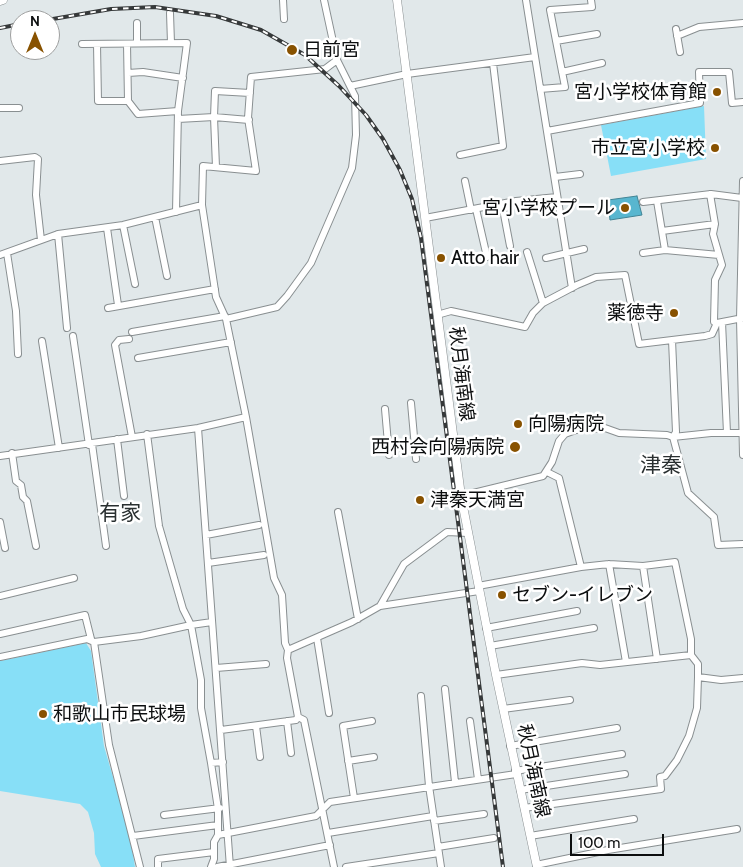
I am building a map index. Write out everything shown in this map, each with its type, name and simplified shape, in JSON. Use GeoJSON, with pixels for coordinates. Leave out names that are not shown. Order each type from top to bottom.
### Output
{"type":"FeatureCollection","features":[{"type":"Feature","properties":{"kind":"main road","name":"秋月海南線"},"geometry":{"type":"LineString","coordinates":[[397,0],[461,496],[510,746],[537,866]]}},
{"type":"Feature","properties":{"kind":"street"},"geometry":{"type":"LineString","coordinates":[[283,0],[284,19]]}},
{"type":"Feature","properties":{"kind":"street"},"geometry":{"type":"LineString","coordinates":[[132,437],[115,345],[119,340],[277,307],[311,263],[352,168],[356,115],[355,96],[337,60],[324,0]]}},
{"type":"Feature","properties":{"kind":"street"},"geometry":{"type":"LineString","coordinates":[[526,0],[572,288]]}},
{"type":"Feature","properties":{"kind":"street"},"geometry":{"type":"LineString","coordinates":[[540,89],[565,87],[550,10],[592,6],[591,0]]}},
{"type":"Feature","properties":{"kind":"street"},"geometry":{"type":"LineString","coordinates":[[170,14],[171,43]]}},
{"type":"Feature","properties":{"kind":"street"},"geometry":{"type":"LineString","coordinates":[[137,22],[137,44]]}},
{"type":"Feature","properties":{"kind":"street"},"geometry":{"type":"LineString","coordinates":[[680,52],[677,33],[698,27],[743,23]]}},
{"type":"Feature","properties":{"kind":"street"},"geometry":{"type":"LineString","coordinates":[[556,41],[597,34]]}},
{"type":"Feature","properties":{"kind":"street"},"geometry":{"type":"LineString","coordinates":[[82,44],[187,43],[178,111],[176,212]]}},
{"type":"Feature","properties":{"kind":"street"},"geometry":{"type":"LineString","coordinates":[[97,44],[98,101],[128,101]]}},
{"type":"Feature","properties":{"kind":"street"},"geometry":{"type":"LineString","coordinates":[[127,44],[128,101],[138,114],[178,111]]}},
{"type":"Feature","properties":{"kind":"street"},"geometry":{"type":"LineString","coordinates":[[350,86],[407,74],[535,57]]}},
{"type":"Feature","properties":{"kind":"street"},"geometry":{"type":"LineString","coordinates":[[298,717],[287,658],[288,650],[285,643],[282,596],[274,578],[246,417],[226,318],[215,289],[202,205],[204,166],[256,171],[249,120],[251,77],[326,69],[337,60]]}},
{"type":"Feature","properties":{"kind":"street"},"geometry":{"type":"LineString","coordinates":[[460,155],[503,146],[493,62]]}},
{"type":"Feature","properties":{"kind":"street"},"geometry":{"type":"LineString","coordinates":[[562,72],[602,63]]}},
{"type":"Feature","properties":{"kind":"street"},"geometry":{"type":"LineString","coordinates":[[128,73],[143,72],[183,78]]}},
{"type":"Feature","properties":{"kind":"street"},"geometry":{"type":"LineString","coordinates":[[547,131],[700,103],[699,72],[729,72],[732,103],[743,102]]}},
{"type":"Feature","properties":{"kind":"street"},"geometry":{"type":"LineString","coordinates":[[216,168],[215,91],[250,93]]}},
{"type":"Feature","properties":{"kind":"street"},"geometry":{"type":"LineString","coordinates":[[0,108],[19,108]]}},
{"type":"Feature","properties":{"kind":"street"},"geometry":{"type":"LineString","coordinates":[[178,119],[214,117],[249,120]]}},
{"type":"Feature","properties":{"kind":"street"},"geometry":{"type":"LineString","coordinates":[[0,162],[35,157],[38,159],[36,195],[41,240]]}},
{"type":"Feature","properties":{"kind":"street"},"geometry":{"type":"LineString","coordinates":[[554,177],[580,174]]}},
{"type":"Feature","properties":{"kind":"street"},"geometry":{"type":"LineString","coordinates":[[466,181],[487,257]]}},
{"type":"Feature","properties":{"kind":"street"},"geometry":{"type":"LineString","coordinates":[[743,181],[743,455]]}},
{"type":"Feature","properties":{"kind":"street"},"geometry":{"type":"LineString","coordinates":[[643,202],[710,194],[742,198]]}},
{"type":"Feature","properties":{"kind":"street"},"geometry":{"type":"LineString","coordinates":[[710,194],[715,224],[713,234],[722,266],[715,280],[714,322],[719,323],[742,318]]}},
{"type":"Feature","properties":{"kind":"street"},"geometry":{"type":"LineString","coordinates":[[425,218],[502,204],[557,197]]}},
{"type":"Feature","properties":{"kind":"street"},"geometry":{"type":"LineString","coordinates":[[657,201],[665,250]]}},
{"type":"Feature","properties":{"kind":"street"},"geometry":{"type":"LineString","coordinates":[[502,204],[510,246]]}},
{"type":"Feature","properties":{"kind":"street"},"geometry":{"type":"LineString","coordinates":[[18,354],[16,312],[4,254],[58,234],[123,225],[202,205]]}},
{"type":"Feature","properties":{"kind":"street"},"geometry":{"type":"LineString","coordinates":[[155,217],[167,276]]}},
{"type":"Feature","properties":{"kind":"street"},"geometry":{"type":"LineString","coordinates":[[662,231],[715,224]]}},
{"type":"Feature","properties":{"kind":"street"},"geometry":{"type":"LineString","coordinates":[[123,225],[135,284]]}},
{"type":"Feature","properties":{"kind":"street"},"geometry":{"type":"LineString","coordinates":[[106,228],[118,305]]}},
{"type":"Feature","properties":{"kind":"street"},"geometry":{"type":"LineString","coordinates":[[58,234],[66,328]]}},
{"type":"Feature","properties":{"kind":"street"},"geometry":{"type":"LineString","coordinates":[[546,258],[584,249]]}},
{"type":"Feature","properties":{"kind":"street"},"geometry":{"type":"LineString","coordinates":[[643,253],[665,250],[718,255]]}},
{"type":"Feature","properties":{"kind":"street"},"geometry":{"type":"LineString","coordinates":[[528,252],[543,303]]}},
{"type":"Feature","properties":{"kind":"street"},"geometry":{"type":"LineString","coordinates":[[560,273],[568,271]]}},
{"type":"Feature","properties":{"kind":"street"},"geometry":{"type":"LineString","coordinates":[[437,315],[451,311],[525,326],[533,312],[543,303],[572,288],[596,277],[624,275],[639,344],[712,334],[719,323]]}},
{"type":"Feature","properties":{"kind":"street"},"geometry":{"type":"LineString","coordinates":[[108,308],[215,289]]}},
{"type":"Feature","properties":{"kind":"street"},"geometry":{"type":"LineString","coordinates":[[719,323],[727,433]]}},
{"type":"Feature","properties":{"kind":"street"},"geometry":{"type":"LineString","coordinates":[[73,336],[106,546]]}},
{"type":"Feature","properties":{"kind":"street"},"geometry":{"type":"LineString","coordinates":[[672,340],[676,432],[673,437],[688,493],[714,517],[718,545],[743,544]]}},
{"type":"Feature","properties":{"kind":"street"},"geometry":{"type":"LineString","coordinates":[[42,341],[59,448]]}},
{"type":"Feature","properties":{"kind":"street"},"geometry":{"type":"LineString","coordinates":[[138,358],[231,342]]}},
{"type":"Feature","properties":{"kind":"street"},"geometry":{"type":"LineString","coordinates":[[411,403],[416,459]]}},
{"type":"Feature","properties":{"kind":"street"},"geometry":{"type":"LineString","coordinates":[[385,409],[388,455]]}},
{"type":"Feature","properties":{"kind":"street"},"geometry":{"type":"LineString","coordinates":[[0,456],[198,428],[246,417]]}},
{"type":"Feature","properties":{"kind":"street"},"geometry":{"type":"LineString","coordinates":[[198,428],[230,866]]}},
{"type":"Feature","properties":{"kind":"street"},"geometry":{"type":"LineString","coordinates":[[461,496],[543,476],[547,472],[559,441],[565,434],[576,430],[605,428],[619,433],[673,437],[742,433]]}},
{"type":"Feature","properties":{"kind":"street"},"geometry":{"type":"LineString","coordinates":[[147,434],[160,526],[183,610],[191,624],[201,680],[201,708],[218,809],[218,835],[214,842],[211,867]]}},
{"type":"Feature","properties":{"kind":"street"},"geometry":{"type":"LineString","coordinates":[[117,440],[124,496]]}},
{"type":"Feature","properties":{"kind":"street"},"geometry":{"type":"LineString","coordinates":[[12,454],[16,481],[20,485],[23,497],[27,501],[36,546]]}},
{"type":"Feature","properties":{"kind":"street"},"geometry":{"type":"LineString","coordinates":[[547,472],[559,478],[581,567]]}},
{"type":"Feature","properties":{"kind":"street"},"geometry":{"type":"LineString","coordinates":[[338,512],[358,619]]}},
{"type":"Feature","properties":{"kind":"street"},"geometry":{"type":"LineString","coordinates":[[0,522],[5,548]]}},
{"type":"Feature","properties":{"kind":"street"},"geometry":{"type":"LineString","coordinates":[[206,535],[259,525]]}},
{"type":"Feature","properties":{"kind":"street"},"geometry":{"type":"LineString","coordinates":[[380,606],[404,564],[447,532],[468,533]]}},
{"type":"Feature","properties":{"kind":"street"},"geometry":{"type":"LineString","coordinates":[[208,563],[264,555]]}},
{"type":"Feature","properties":{"kind":"street"},"geometry":{"type":"LineString","coordinates":[[288,650],[358,619],[380,606],[581,567],[609,564],[643,566],[675,562],[691,640],[691,655],[698,664],[697,708],[689,736],[677,760],[665,776],[660,777],[661,789],[524,808]]}},
{"type":"Feature","properties":{"kind":"street"},"geometry":{"type":"LineString","coordinates":[[609,564],[626,662]]}},
{"type":"Feature","properties":{"kind":"street"},"geometry":{"type":"LineString","coordinates":[[643,566],[657,659]]}},
{"type":"Feature","properties":{"kind":"street"},"geometry":{"type":"LineString","coordinates":[[0,596],[74,578]]}},
{"type":"Feature","properties":{"kind":"street"},"geometry":{"type":"LineString","coordinates":[[486,628],[577,611]]}},
{"type":"Feature","properties":{"kind":"street"},"geometry":{"type":"LineString","coordinates":[[0,634],[85,615],[92,641],[109,745],[140,867]]}},
{"type":"Feature","properties":{"kind":"street"},"geometry":{"type":"LineString","coordinates":[[0,657],[92,641],[141,636],[191,624],[212,622]]}},
{"type":"Feature","properties":{"kind":"street"},"geometry":{"type":"LineString","coordinates":[[490,646],[594,628]]}},
{"type":"Feature","properties":{"kind":"street"},"geometry":{"type":"LineString","coordinates":[[317,638],[328,713]]}},
{"type":"Feature","properties":{"kind":"street"},"geometry":{"type":"LineString","coordinates":[[496,675],[582,663],[600,665],[691,655]]}},
{"type":"Feature","properties":{"kind":"street"},"geometry":{"type":"LineString","coordinates":[[216,668],[266,664]]}},
{"type":"Feature","properties":{"kind":"street"},"geometry":{"type":"LineString","coordinates":[[698,677],[721,680],[743,678]]}},
{"type":"Feature","properties":{"kind":"street"},"geometry":{"type":"LineString","coordinates":[[445,689],[455,782]]}},
{"type":"Feature","properties":{"kind":"street"},"geometry":{"type":"LineString","coordinates":[[421,696],[429,786],[441,867]]}},
{"type":"Feature","properties":{"kind":"street"},"geometry":{"type":"LineString","coordinates":[[503,710],[570,700]]}},
{"type":"Feature","properties":{"kind":"street"},"geometry":{"type":"LineString","coordinates":[[221,730],[287,722],[296,720],[298,717]]}},
{"type":"Feature","properties":{"kind":"street"},"geometry":{"type":"LineString","coordinates":[[298,717],[304,720],[334,867]]}},
{"type":"Feature","properties":{"kind":"street"},"geometry":{"type":"LineString","coordinates":[[470,721],[478,779]]}},
{"type":"Feature","properties":{"kind":"street"},"geometry":{"type":"LineString","coordinates":[[287,722],[291,753]]}},
{"type":"Feature","properties":{"kind":"street"},"geometry":{"type":"LineString","coordinates":[[354,798],[343,726],[372,722]]}},
{"type":"Feature","properties":{"kind":"street"},"geometry":{"type":"LineString","coordinates":[[256,726],[260,757]]}},
{"type":"Feature","properties":{"kind":"street"},"geometry":{"type":"LineString","coordinates":[[510,746],[617,728]]}},
{"type":"Feature","properties":{"kind":"street"},"geometry":{"type":"LineString","coordinates":[[218,835],[316,816],[330,802],[516,773],[622,754]]}},
{"type":"Feature","properties":{"kind":"street"},"geometry":{"type":"LineString","coordinates":[[348,761],[374,757]]}},
{"type":"Feature","properties":{"kind":"street"},"geometry":{"type":"LineString","coordinates":[[211,763],[223,762]]}},
{"type":"Feature","properties":{"kind":"street"},"geometry":{"type":"LineString","coordinates":[[520,790],[625,774]]}},
{"type":"Feature","properties":{"kind":"street"},"geometry":{"type":"LineString","coordinates":[[164,815],[226,808]]}},
{"type":"Feature","properties":{"kind":"street"},"geometry":{"type":"LineString","coordinates":[[328,833],[434,818],[484,814]]}},
{"type":"Feature","properties":{"kind":"street"},"geometry":{"type":"LineString","coordinates":[[530,836],[634,819]]}},
{"type":"Feature","properties":{"kind":"street"},"geometry":{"type":"LineString","coordinates":[[133,836],[218,825]]}},
{"type":"Feature","properties":{"kind":"street"},"geometry":{"type":"LineString","coordinates":[[537,866],[608,850],[737,829]]}},
{"type":"Feature","properties":{"kind":"street"},"geometry":{"type":"LineString","coordinates":[[346,867],[494,838]]}},
{"type":"Feature","properties":{"kind":"street"},"geometry":{"type":"LineString","coordinates":[[217,867],[230,866],[330,845]]}},
{"type":"Feature","properties":{"kind":"street"},"geometry":{"type":"LineString","coordinates":[[158,867],[158,859],[214,852]]}},
{"type":"Feature","properties":{"kind":"shaded area"},"geometry":{"type":"Polygon","coordinates":[[[704,106],[706,159],[611,176],[601,125],[704,106]]]}},
{"type":"Feature","properties":{"kind":"shaded area","name":"宮小学校プール"},"geometry":{"type":"Polygon","coordinates":[[[637,196],[642,215],[610,220],[608,200],[637,196]]]}},
{"type":"Feature","properties":{"kind":"shaded area"},"geometry":{"type":"Polygon","coordinates":[[[86,643],[91,651],[104,746],[130,836],[135,867],[101,867],[95,854],[94,833],[88,812],[80,804],[0,791],[0,661],[86,643]]]}},
{"type":"Feature","properties":{"kind":"railway"},"geometry":{"type":"LineString","coordinates":[[60,18],[111,9],[155,7],[216,16],[261,30],[305,55],[339,86],[366,115],[383,139],[400,170],[412,199],[421,238],[503,867]]}},
{"type":"Feature","properties":{"kind":"railway"},"geometry":{"type":"LineString","coordinates":[[0,28],[10,26]]}},
{"type":"Feature","properties":{"kind":"place","name":"日前宮"},"geometry":{"type":"Point","coordinates":[292,50]}},
{"type":"Feature","properties":{"kind":"place","name":"宮小学校体育館"},"geometry":{"type":"Point","coordinates":[717,92]}},
{"type":"Feature","properties":{"kind":"place","name":"市立宮小学校"},"geometry":{"type":"Point","coordinates":[715,148]}},
{"type":"Feature","properties":{"kind":"place","name":"宮小学校プール"},"geometry":{"type":"Point","coordinates":[625,208]}},
{"type":"Feature","properties":{"kind":"place","name":"Atto hair"},"geometry":{"type":"Point","coordinates":[441,258]}},
{"type":"Feature","properties":{"kind":"place","name":"薬徳寺"},"geometry":{"type":"Point","coordinates":[674,313]}},
{"type":"Feature","properties":{"kind":"place","name":"向陽病院"},"geometry":{"type":"Point","coordinates":[518,424]}},
{"type":"Feature","properties":{"kind":"place","name":"西村会向陽病院"},"geometry":{"type":"Point","coordinates":[515,447]}},
{"type":"Feature","properties":{"kind":"place","name":"津秦天満宮"},"geometry":{"type":"Point","coordinates":[420,500]}},
{"type":"Feature","properties":{"kind":"place","name":"セブン-イレブン"},"geometry":{"type":"Point","coordinates":[502,595]}},
{"type":"Feature","properties":{"kind":"place","name":"和歌山市民球場"},"geometry":{"type":"Point","coordinates":[43,714]}},
{"type":"Feature","properties":{"kind":"district","name":"津秦"},"geometry":{"type":"Point","coordinates":[661,466]}},
{"type":"Feature","properties":{"kind":"district","name":"有家"},"geometry":{"type":"Point","coordinates":[120,514]}}]}
